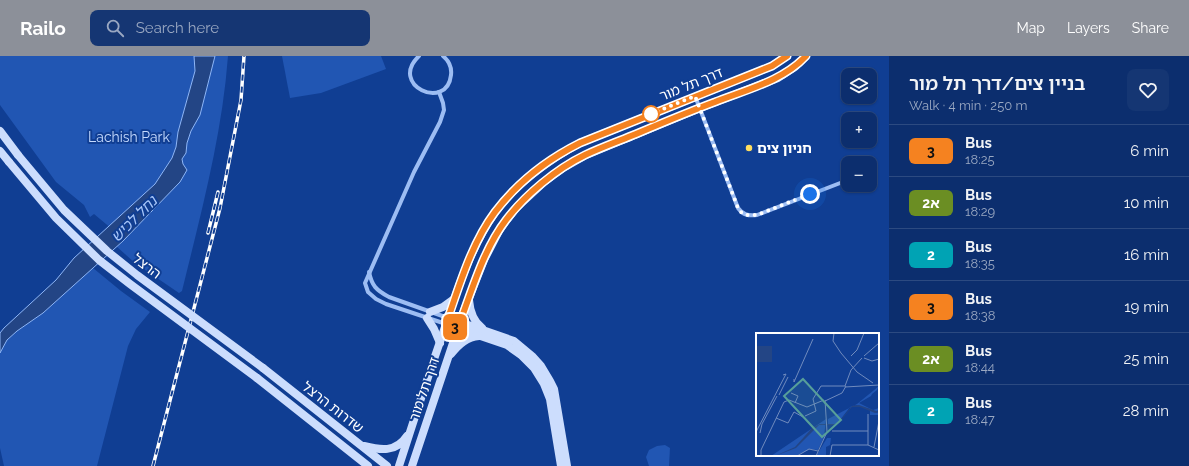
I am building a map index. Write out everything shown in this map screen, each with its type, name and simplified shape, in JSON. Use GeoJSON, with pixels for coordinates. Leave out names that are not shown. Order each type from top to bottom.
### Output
{"type":"FeatureCollection","features":[{"type":"Feature","properties":{"kind":"street"},"geometry":{"type":"LineString","coordinates":[[419,56],[411,69],[412,80],[420,90],[432,93],[439,92],[449,84],[452,71],[445,58],[451,56]]}},
{"type":"Feature","properties":{"kind":"street","name":"דרך תל מור"},"geometry":{"type":"LineString","coordinates":[[399,466],[454,300],[474,249],[495,213],[506,199],[535,172],[555,157],[580,143],[772,66],[787,56]]}},
{"type":"Feature","properties":{"kind":"street","name":"דרך תל מור"},"geometry":{"type":"LineString","coordinates":[[412,466],[459,325],[484,260],[499,231],[516,208],[544,182],[563,168],[586,155],[778,78],[795,67],[806,56]]}},
{"type":"Feature","properties":{"kind":"street"},"geometry":{"type":"LineString","coordinates":[[439,92],[444,110],[440,122],[414,172],[369,271],[365,283],[368,292],[376,299],[386,304],[429,315],[483,333],[514,341],[532,356],[545,372],[556,398],[567,466]]}},
{"type":"Feature","properties":{"kind":"street"},"geometry":{"type":"LineString","coordinates":[[695,96],[738,208],[745,215],[757,215],[841,183]]}},
{"type":"Feature","properties":{"kind":"street","name":"הרצל"},"geometry":{"type":"LineString","coordinates":[[0,131],[64,210],[107,251],[263,368]]}},
{"type":"Feature","properties":{"kind":"street","name":"הרצל"},"geometry":{"type":"LineString","coordinates":[[0,151],[56,218],[99,260],[256,378]]}},
{"type":"Feature","properties":{"kind":"street"},"geometry":{"type":"LineString","coordinates":[[369,271],[373,285],[380,292],[429,315],[447,321]]}},
{"type":"Feature","properties":{"kind":"street"},"geometry":{"type":"LineString","coordinates":[[469,298],[471,314],[483,333],[515,349],[527,361],[544,384],[550,399],[561,466]]}},
{"type":"Feature","properties":{"kind":"street"},"geometry":{"type":"LineString","coordinates":[[429,315],[454,300]]}},
{"type":"Feature","properties":{"kind":"street"},"geometry":{"type":"LineString","coordinates":[[429,315],[440,343]]}},
{"type":"Feature","properties":{"kind":"street"},"geometry":{"type":"LineString","coordinates":[[448,357],[464,341],[483,333]]}},
{"type":"Feature","properties":{"kind":"street","name":"שדרות הרצל"},"geometry":{"type":"LineString","coordinates":[[263,368],[387,466]]}},
{"type":"Feature","properties":{"kind":"street","name":"שדרות הרצל"},"geometry":{"type":"LineString","coordinates":[[256,378],[368,466]]}},
{"type":"Feature","properties":{"kind":"street"},"geometry":{"type":"LineString","coordinates":[[361,446],[382,449],[395,447],[401,444],[410,432]]}},
{"type":"Feature","properties":{"kind":"green space","name":"Lachish Park"},"geometry":{"type":"Polygon","coordinates":[[[0,56],[228,56],[216,145],[182,291],[179,293],[135,263],[116,246],[124,239],[94,214],[90,217],[84,205],[56,182],[0,105],[0,56]]]}},
{"type":"Feature","properties":{"kind":"green space"},"geometry":{"type":"Polygon","coordinates":[[[282,56],[381,56],[386,69],[321,93],[290,98],[282,56]]]}},
{"type":"Feature","properties":{"kind":"green space"},"geometry":{"type":"Polygon","coordinates":[[[93,268],[150,312],[136,329],[128,346],[97,466],[4,466],[0,448],[0,353],[7,340],[17,331],[43,313],[93,268]]]}},
{"type":"Feature","properties":{"kind":"green space"},"geometry":{"type":"Polygon","coordinates":[[[665,445],[670,448],[669,466],[649,466],[646,457],[649,450],[657,446],[665,445]]]}},
{"type":"Feature","properties":{"kind":"water","name":"נחל לכיש"},"geometry":{"type":"Polygon","coordinates":[[[194,56],[215,56],[200,115],[191,131],[187,143],[186,153],[182,159],[187,170],[180,182],[123,241],[43,313],[17,331],[7,340],[0,353],[0,333],[4,328],[56,280],[74,258],[155,184],[172,158],[195,71],[194,56]]]}},
{"type":"Feature","properties":{"kind":"railway"},"geometry":{"type":"LineString","coordinates":[[153,466],[220,208],[241,100],[244,56]]}},
{"type":"Feature","properties":{"kind":"railway"},"geometry":{"type":"LineString","coordinates":[[208,233],[218,192]]}},
{"type":"Feature","properties":{"kind":"bus line","name":"3"},"geometry":{"type":"LineString","coordinates":[[787,56],[772,66],[580,143],[555,157],[535,172],[506,199],[480,237],[459,286],[446,324],[458,328],[492,243],[516,208],[544,182],[573,161],[586,155],[778,78],[795,67],[806,56]]}},
{"type":"Feature","properties":{"kind":"place","name":"חניון צים"},"geometry":{"type":"Point","coordinates":[749,148]}},
{"type":"Feature","properties":{"kind":"route"},"geometry":{"type":"LineString","coordinates":[[651,114],[695,96],[738,208],[745,215],[757,215],[810,194]]}}]}
